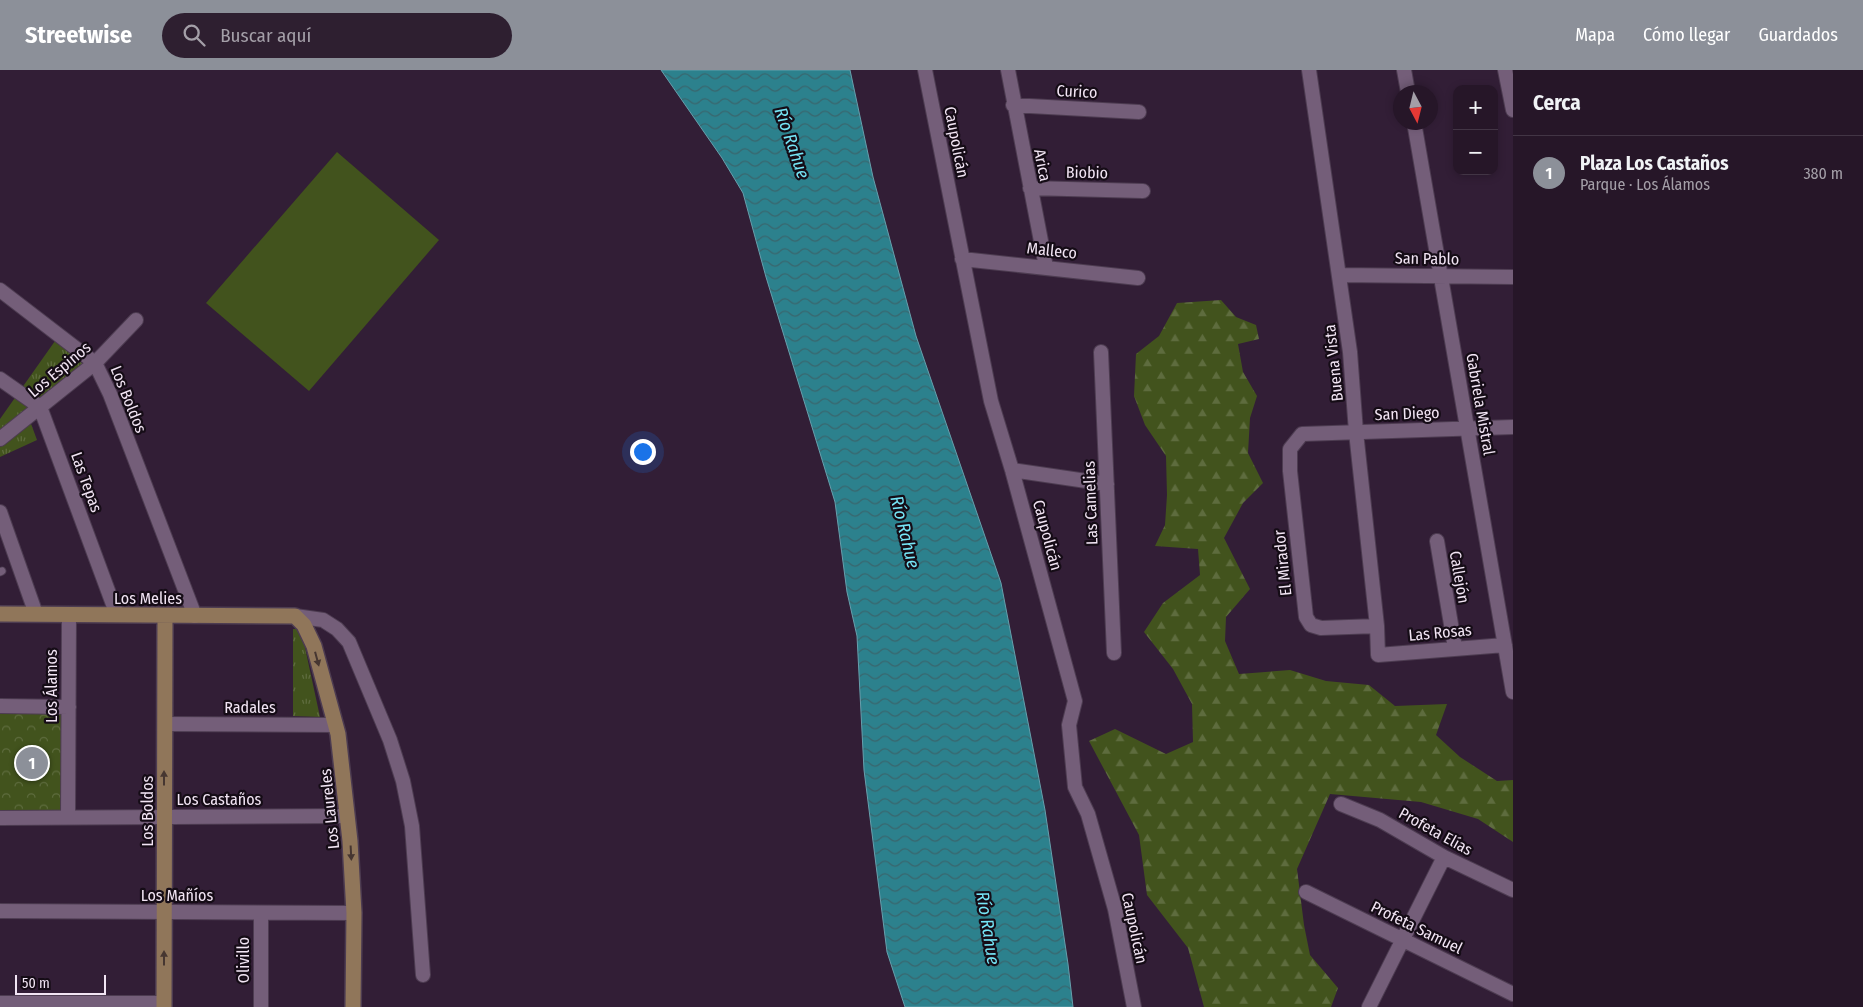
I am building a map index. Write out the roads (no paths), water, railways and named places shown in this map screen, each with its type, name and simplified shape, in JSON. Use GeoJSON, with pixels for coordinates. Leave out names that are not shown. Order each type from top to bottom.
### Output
{"type":"FeatureCollection","features":[{"type":"Feature","properties":{"kind":"street","name":"Caupolicán"},"geometry":{"type":"LineString","coordinates":[[925,70],[991,401],[1012,470],[1075,701],[1069,725],[1075,787],[1088,814],[1115,909],[1134,1007]]}},
{"type":"Feature","properties":{"kind":"street","name":"Arica"},"geometry":{"type":"LineString","coordinates":[[1008,70],[1046,267]]}},
{"type":"Feature","properties":{"kind":"street","name":"Buena Vista"},"geometry":{"type":"LineString","coordinates":[[1309,70],[1350,352],[1356,432],[1377,626],[1378,655]]}},
{"type":"Feature","properties":{"kind":"street"},"geometry":{"type":"LineString","coordinates":[[1404,70],[1407,85]]}},
{"type":"Feature","properties":{"kind":"street"},"geometry":{"type":"LineString","coordinates":[[1505,70],[1513,110]]}},
{"type":"Feature","properties":{"kind":"street","name":"Curico"},"geometry":{"type":"LineString","coordinates":[[1014,105],[1139,112]]}},
{"type":"Feature","properties":{"kind":"street","name":"Gabriela Mistral"},"geometry":{"type":"LineString","coordinates":[[1415,130],[1513,692]]}},
{"type":"Feature","properties":{"kind":"street","name":"Biobio"},"geometry":{"type":"LineString","coordinates":[[1030,188],[1143,191]]}},
{"type":"Feature","properties":{"kind":"street","name":"Malleco"},"geometry":{"type":"LineString","coordinates":[[962,259],[1138,278]]}},
{"type":"Feature","properties":{"kind":"street","name":"San Pablo"},"geometry":{"type":"LineString","coordinates":[[1340,275],[1513,277]]}},
{"type":"Feature","properties":{"kind":"street","name":"Los Boldos"},"geometry":{"type":"LineString","coordinates":[[0,290],[95,363],[113,404],[195,616]]}},
{"type":"Feature","properties":{"kind":"street","name":"Los Espinos"},"geometry":{"type":"LineString","coordinates":[[0,439],[95,363],[136,320]]}},
{"type":"Feature","properties":{"kind":"street","name":"Las Camelias"},"geometry":{"type":"LineString","coordinates":[[1101,352],[1114,652]]}},
{"type":"Feature","properties":{"kind":"street"},"geometry":{"type":"LineString","coordinates":[[0,379],[40,407]]}},
{"type":"Feature","properties":{"kind":"street","name":"Las Tepas"},"geometry":{"type":"LineString","coordinates":[[40,407],[117,615]]}},
{"type":"Feature","properties":{"kind":"street","name":"San Diego"},"geometry":{"type":"LineString","coordinates":[[1302,434],[1513,427]]}},
{"type":"Feature","properties":{"kind":"street","name":"El Mirador"},"geometry":{"type":"LineString","coordinates":[[1302,434],[1290,449],[1290,471],[1306,617],[1311,625],[1321,628],[1377,626]]}},
{"type":"Feature","properties":{"kind":"street"},"geometry":{"type":"LineString","coordinates":[[1012,470],[1107,484]]}},
{"type":"Feature","properties":{"kind":"street"},"geometry":{"type":"LineString","coordinates":[[0,512],[36,614]]}},
{"type":"Feature","properties":{"kind":"street","name":"Callejón"},"geometry":{"type":"LineString","coordinates":[[1436,541],[1455,648]]}},
{"type":"Feature","properties":{"kind":"street","name":"Los Melies"},"geometry":{"type":"LineString","coordinates":[[0,614],[295,616]]}},
{"type":"Feature","properties":{"kind":"street","name":"Los Álamos"},"geometry":{"type":"LineString","coordinates":[[68,615],[68,818]]}},
{"type":"Feature","properties":{"kind":"street","name":"Los Boldos"},"geometry":{"type":"LineString","coordinates":[[164,1005],[165,616]]}},
{"type":"Feature","properties":{"kind":"street"},"geometry":{"type":"LineString","coordinates":[[295,616],[323,620],[337,629],[349,642],[390,740],[403,781],[412,826],[423,975]]}},
{"type":"Feature","properties":{"kind":"street","name":"Los Laureles"},"geometry":{"type":"LineString","coordinates":[[295,616],[304,624],[314,646],[338,734],[350,841],[354,913],[353,1007]]}},
{"type":"Feature","properties":{"kind":"street","name":"Las Rosas"},"geometry":{"type":"LineString","coordinates":[[1378,655],[1505,645]]}},
{"type":"Feature","properties":{"kind":"street"},"geometry":{"type":"LineString","coordinates":[[0,706],[69,707]]}},
{"type":"Feature","properties":{"kind":"street","name":"Radales"},"geometry":{"type":"LineString","coordinates":[[165,724],[335,725]]}},
{"type":"Feature","properties":{"kind":"street","name":"Profeta Elías"},"geometry":{"type":"LineString","coordinates":[[1341,804],[1380,820],[1444,857],[1513,890]]}},
{"type":"Feature","properties":{"kind":"street","name":"Los Castaños"},"geometry":{"type":"LineString","coordinates":[[0,818],[347,816]]}},
{"type":"Feature","properties":{"kind":"street"},"geometry":{"type":"LineString","coordinates":[[1369,1007],[1444,857]]}},
{"type":"Feature","properties":{"kind":"street","name":"Profeta Samuel"},"geometry":{"type":"LineString","coordinates":[[1306,892],[1513,994]]}},
{"type":"Feature","properties":{"kind":"street","name":"Los Mañíos"},"geometry":{"type":"LineString","coordinates":[[0,911],[354,913]]}},
{"type":"Feature","properties":{"kind":"street","name":"Olivillo"},"geometry":{"type":"LineString","coordinates":[[261,913],[261,1007]]}},
{"type":"Feature","properties":{"kind":"street"},"geometry":{"type":"LineString","coordinates":[[0,1003],[164,1005]]}},
{"type":"Feature","properties":{"kind":"water","name":"Río Rahue"},"geometry":{"type":"Polygon","coordinates":[[[661,70],[850,70],[873,177],[916,336],[1001,583],[1045,810],[1073,1007],[905,1007],[887,952],[864,770],[857,636],[847,592],[835,502],[766,277],[743,193],[722,158],[661,70]]]}},
{"type":"Feature","properties":{"kind":"place","name":"Plaza Los Castaños"},"geometry":{"type":"Point","coordinates":[32,763]}}]}
